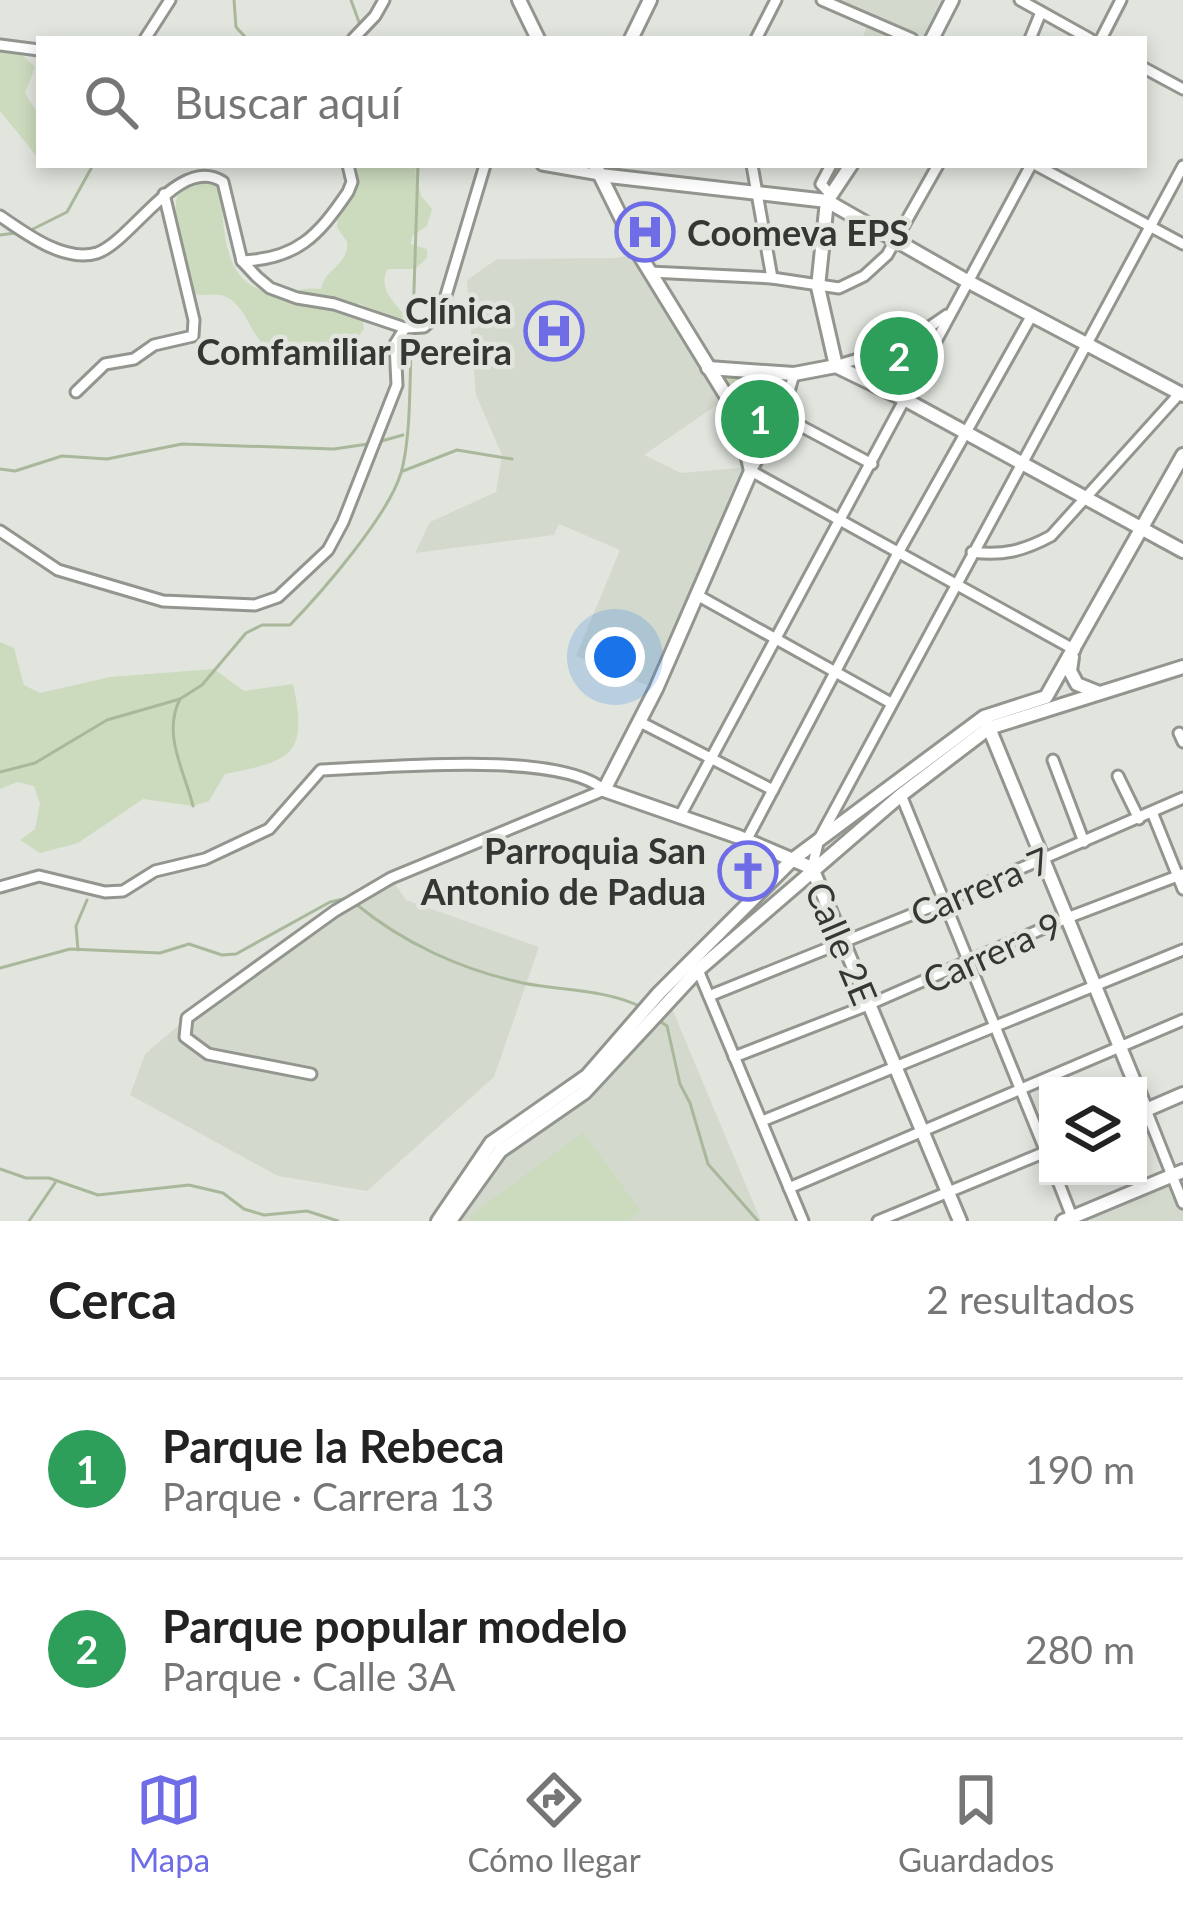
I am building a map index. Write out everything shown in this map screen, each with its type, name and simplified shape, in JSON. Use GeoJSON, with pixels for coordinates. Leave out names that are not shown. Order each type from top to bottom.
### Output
{"type":"FeatureCollection","features":[{"type":"Feature","properties":{"kind":"main road"},"geometry":{"type":"LineString","coordinates":[[633,36],[650,0]]}},
{"type":"Feature","properties":{"kind":"main road"},"geometry":{"type":"LineString","coordinates":[[934,36],[952,0]]}},
{"type":"Feature","properties":{"kind":"main road"},"geometry":{"type":"LineString","coordinates":[[523,2],[537,36]]}},
{"type":"Feature","properties":{"kind":"main road"},"geometry":{"type":"LineString","coordinates":[[836,366],[818,286],[829,197],[849,168]]}},
{"type":"Feature","properties":{"kind":"main road"},"geometry":{"type":"LineString","coordinates":[[597,170],[756,196],[829,197],[967,281],[1181,394]]}},
{"type":"Feature","properties":{"kind":"main road"},"geometry":{"type":"LineString","coordinates":[[597,170],[650,272],[738,415],[751,469],[640,722],[604,790]]}},
{"type":"Feature","properties":{"kind":"main road"},"geometry":{"type":"LineString","coordinates":[[708,368],[794,374],[836,366],[1183,551]]}},
{"type":"Feature","properties":{"kind":"main road"},"geometry":{"type":"LineString","coordinates":[[438,1221],[490,1142],[587,1076],[659,993],[792,860],[987,722],[1046,697],[1183,455]]}},
{"type":"Feature","properties":{"kind":"main road"},"geometry":{"type":"LineString","coordinates":[[1075,650],[1070,671],[1077,684],[1092,691],[1109,691]]}},
{"type":"Feature","properties":{"kind":"main road"},"geometry":{"type":"LineString","coordinates":[[450,1221],[488,1163],[597,1081],[698,970],[987,722],[1183,667]]}},
{"type":"Feature","properties":{"kind":"main road"},"geometry":{"type":"LineString","coordinates":[[987,722],[1132,1077]]}},
{"type":"Feature","properties":{"kind":"main road","name":"Calle 2E"},"geometry":{"type":"LineString","coordinates":[[604,790],[746,839],[812,868],[960,1221]]}},
{"type":"Feature","properties":{"kind":"main road"},"geometry":{"type":"LineString","coordinates":[[1147,1109],[1183,1094]]}},
{"type":"Feature","properties":{"kind":"main road"},"geometry":{"type":"LineString","coordinates":[[1068,1219],[1178,1174]]}},
{"type":"Feature","properties":{"kind":"street"},"geometry":{"type":"LineString","coordinates":[[147,36],[170,0]]}},
{"type":"Feature","properties":{"kind":"street"},"geometry":{"type":"LineString","coordinates":[[355,36],[384,0]]}},
{"type":"Feature","properties":{"kind":"street"},"geometry":{"type":"LineString","coordinates":[[758,36],[776,0]]}},
{"type":"Feature","properties":{"kind":"street"},"geometry":{"type":"LineString","coordinates":[[822,0],[905,36]]}},
{"type":"Feature","properties":{"kind":"street"},"geometry":{"type":"LineString","coordinates":[[1020,0],[1084,36]]}},
{"type":"Feature","properties":{"kind":"street"},"geometry":{"type":"LineString","coordinates":[[1103,36],[1121,0]]}},
{"type":"Feature","properties":{"kind":"street"},"geometry":{"type":"LineString","coordinates":[[1031,36],[1041,13]]}},
{"type":"Feature","properties":{"kind":"street"},"geometry":{"type":"LineString","coordinates":[[0,45],[36,50]]}},
{"type":"Feature","properties":{"kind":"street"},"geometry":{"type":"LineString","coordinates":[[1147,70],[1183,89]]}},
{"type":"Feature","properties":{"kind":"street"},"geometry":{"type":"LineString","coordinates":[[812,868],[819,839],[1183,166]]}},
{"type":"Feature","properties":{"kind":"street"},"geometry":{"type":"LineString","coordinates":[[0,216],[61,251],[97,253],[164,194],[206,175],[224,182],[242,261],[270,288],[405,328],[424,327],[441,312],[484,168]]}},
{"type":"Feature","properties":{"kind":"street"},"geometry":{"type":"LineString","coordinates":[[752,168],[772,278]]}},
{"type":"Feature","properties":{"kind":"street"},"geometry":{"type":"LineString","coordinates":[[829,168],[820,184],[829,197]]}},
{"type":"Feature","properties":{"kind":"street"},"geometry":{"type":"LineString","coordinates":[[650,272],[772,278],[839,288],[864,276],[887,255],[936,168]]}},
{"type":"Feature","properties":{"kind":"street"},"geometry":{"type":"LineString","coordinates":[[680,816],[1031,168]]}},
{"type":"Feature","properties":{"kind":"street"},"geometry":{"type":"LineString","coordinates":[[1039,168],[1183,244]]}},
{"type":"Feature","properties":{"kind":"street"},"geometry":{"type":"LineString","coordinates":[[242,261],[280,259],[300,247],[348,192],[350,170]]}},
{"type":"Feature","properties":{"kind":"street"},"geometry":{"type":"LineString","coordinates":[[76,392],[105,364],[194,336],[164,194]]}},
{"type":"Feature","properties":{"kind":"street"},"geometry":{"type":"LineString","coordinates":[[836,366],[902,346],[951,312]]}},
{"type":"Feature","properties":{"kind":"street"},"geometry":{"type":"LineString","coordinates":[[746,839],[1032,315]]}},
{"type":"Feature","properties":{"kind":"street"},"geometry":{"type":"LineString","coordinates":[[0,531],[58,570],[163,601],[255,605],[278,597],[328,550],[343,522],[397,385],[395,344],[405,328]]}},
{"type":"Feature","properties":{"kind":"street"},"geometry":{"type":"LineString","coordinates":[[794,374],[782,416],[751,469],[1075,650]]}},
{"type":"Feature","properties":{"kind":"street"},"geometry":{"type":"LineString","coordinates":[[972,552],[1000,555],[1051,536],[1181,394]]}},
{"type":"Feature","properties":{"kind":"street"},"geometry":{"type":"LineString","coordinates":[[782,416],[872,464]]}},
{"type":"Feature","properties":{"kind":"street"},"geometry":{"type":"LineString","coordinates":[[697,595],[891,703]]}},
{"type":"Feature","properties":{"kind":"street"},"geometry":{"type":"LineString","coordinates":[[640,722],[773,790]]}},
{"type":"Feature","properties":{"kind":"street"},"geometry":{"type":"LineString","coordinates":[[1053,760],[1084,842]]}},
{"type":"Feature","properties":{"kind":"street"},"geometry":{"type":"LineString","coordinates":[[0,887],[40,876],[105,892],[123,891],[155,871],[205,859],[254,838],[281,819],[298,792],[321,770],[525,766],[592,779],[604,790],[391,878],[334,911],[187,1018],[185,1037],[208,1054],[311,1074]]}},
{"type":"Feature","properties":{"kind":"street"},"geometry":{"type":"LineString","coordinates":[[1118,776],[1138,819]]}},
{"type":"Feature","properties":{"kind":"street"},"geometry":{"type":"LineString","coordinates":[[901,795],[1039,1132]]}},
{"type":"Feature","properties":{"kind":"street","name":"Carrera 7"},"geometry":{"type":"LineString","coordinates":[[709,996],[1183,798]]}},
{"type":"Feature","properties":{"kind":"street"},"geometry":{"type":"LineString","coordinates":[[1152,812],[1183,889]]}},
{"type":"Feature","properties":{"kind":"street","name":"Carrera 9"},"geometry":{"type":"LineString","coordinates":[[734,1057],[1181,875]]}},
{"type":"Feature","properties":{"kind":"street"},"geometry":{"type":"LineString","coordinates":[[762,1121],[1183,950]]}},
{"type":"Feature","properties":{"kind":"street"},"geometry":{"type":"LineString","coordinates":[[698,970],[802,1221]]}},
{"type":"Feature","properties":{"kind":"street"},"geometry":{"type":"LineString","coordinates":[[789,1188],[1183,1020]]}},
{"type":"Feature","properties":{"kind":"street"},"geometry":{"type":"LineString","coordinates":[[1147,1120],[1178,1174],[1183,1203]]}},
{"type":"Feature","properties":{"kind":"street"},"geometry":{"type":"LineString","coordinates":[[878,1221],[1039,1156]]}},
{"type":"Feature","properties":{"kind":"street"},"geometry":{"type":"LineString","coordinates":[[1059,1185],[1068,1219]]}},
{"type":"Feature","properties":{"kind":"shaded area"},"geometry":{"type":"Polygon","coordinates":[[[822,0],[952,0],[934,36],[863,36],[869,21],[822,0]]]}},
{"type":"Feature","properties":{"kind":"shaded area"},"geometry":{"type":"Polygon","coordinates":[[[639,254],[727,398],[644,455],[681,473],[750,467],[656,689],[576,656],[620,550],[559,524],[554,535],[415,553],[430,522],[496,492],[502,455],[476,395],[467,280],[497,259],[639,254]]]}},
{"type":"Feature","properties":{"kind":"shaded area"},"geometry":{"type":"Polygon","coordinates":[[[391,878],[406,900],[539,947],[494,1077],[367,1191],[278,1176],[130,1095],[145,1054],[187,1018],[391,878]]]}},
{"type":"Feature","properties":{"kind":"shaded area"},"geometry":{"type":"Polygon","coordinates":[[[668,999],[761,1221],[450,1221],[488,1163],[668,999]]]}},
{"type":"Feature","properties":{"kind":"shaded area"},"geometry":{"type":"Polygon","coordinates":[[[1173,1177],[1183,1203],[1183,1221],[1064,1221],[1173,1177]]]}},
{"type":"Feature","properties":{"kind":"green space"},"geometry":{"type":"Polygon","coordinates":[[[0,49],[22,55],[35,67],[25,93],[36,111],[36,155],[0,111],[0,49]]]}},
{"type":"Feature","properties":{"kind":"green space"},"geometry":{"type":"Polygon","coordinates":[[[357,168],[420,168],[415,172],[421,196],[432,209],[427,226],[412,236],[411,244],[427,249],[427,258],[415,269],[388,269],[384,282],[388,294],[405,316],[398,322],[359,303],[352,307],[364,329],[355,340],[331,355],[303,361],[276,354],[264,345],[230,299],[194,294],[175,225],[177,196],[191,184],[216,183],[221,191],[226,242],[238,272],[263,290],[283,292],[321,289],[347,250],[338,217],[354,194],[357,168]]]}},
{"type":"Feature","properties":{"kind":"green space"},"geometry":{"type":"Polygon","coordinates":[[[951,312],[906,400],[836,366],[902,346],[951,312]]]}},
{"type":"Feature","properties":{"kind":"green space"},"geometry":{"type":"Polygon","coordinates":[[[708,368],[794,374],[792,389],[751,471],[744,434],[708,368]]]}},
{"type":"Feature","properties":{"kind":"green space"},"geometry":{"type":"Polygon","coordinates":[[[0,642],[14,648],[24,685],[40,693],[110,677],[214,669],[244,691],[293,684],[296,741],[279,759],[225,774],[209,801],[193,806],[143,799],[78,843],[40,853],[20,840],[35,829],[40,804],[34,786],[17,782],[0,789],[0,642]]]}},
{"type":"Feature","properties":{"kind":"green space"},"geometry":{"type":"Polygon","coordinates":[[[583,1132],[641,1211],[628,1221],[471,1221],[468,1217],[583,1132]]]}},
{"type":"Feature","properties":{"kind":"waterway"},"geometry":{"type":"LineString","coordinates":[[234,0],[236,27],[244,36]]}},
{"type":"Feature","properties":{"kind":"waterway"},"geometry":{"type":"LineString","coordinates":[[351,0],[360,25]]}},
{"type":"Feature","properties":{"kind":"waterway"},"geometry":{"type":"LineString","coordinates":[[31,230],[67,212],[91,168]]}},
{"type":"Feature","properties":{"kind":"waterway"},"geometry":{"type":"LineString","coordinates":[[413,321],[418,168]]}},
{"type":"Feature","properties":{"kind":"waterway"},"geometry":{"type":"LineString","coordinates":[[0,235],[16,233]]}},
{"type":"Feature","properties":{"kind":"waterway"},"geometry":{"type":"LineString","coordinates":[[0,772],[35,763],[107,720],[180,699],[202,685],[246,633],[262,625],[290,625],[336,574],[394,491],[409,422],[412,331]]}},
{"type":"Feature","properties":{"kind":"waterway"},"geometry":{"type":"LineString","coordinates":[[378,442],[403,435]]}},
{"type":"Feature","properties":{"kind":"waterway"},"geometry":{"type":"LineString","coordinates":[[0,469],[15,471],[62,456],[107,459],[182,444],[334,449],[368,444]]}},
{"type":"Feature","properties":{"kind":"waterway"},"geometry":{"type":"LineString","coordinates":[[403,471],[457,450],[512,459]]}},
{"type":"Feature","properties":{"kind":"waterway"},"geometry":{"type":"LineString","coordinates":[[180,699],[174,739],[193,806]]}},
{"type":"Feature","properties":{"kind":"waterway"},"geometry":{"type":"LineString","coordinates":[[0,968],[70,949],[160,953],[189,944],[222,955],[236,954],[330,902],[348,898]]}},
{"type":"Feature","properties":{"kind":"waterway"},"geometry":{"type":"LineString","coordinates":[[78,950],[76,926],[87,900]]}},
{"type":"Feature","properties":{"kind":"waterway"},"geometry":{"type":"LineString","coordinates":[[356,904],[413,943],[478,971],[613,997],[641,1007]]}},
{"type":"Feature","properties":{"kind":"waterway"},"geometry":{"type":"LineString","coordinates":[[658,1020],[667,1026],[680,1084],[708,1164],[758,1221]]}},
{"type":"Feature","properties":{"kind":"waterway"},"geometry":{"type":"LineString","coordinates":[[0,1169],[26,1178],[49,1178],[98,1195],[189,1185],[223,1193],[244,1209],[264,1215],[307,1211],[338,1221]]}},
{"type":"Feature","properties":{"kind":"waterway"},"geometry":{"type":"LineString","coordinates":[[29,1221],[55,1183]]}},
{"type":"Feature","properties":{"kind":"place","name":"Coomeva EPS"},"geometry":{"type":"Point","coordinates":[645,232]}},
{"type":"Feature","properties":{"kind":"place","name":"Clínica Comfamiliar Pereira"},"geometry":{"type":"Point","coordinates":[554,331]}},
{"type":"Feature","properties":{"kind":"place","name":"Parque popular modelo"},"geometry":{"type":"Point","coordinates":[899,356]}},
{"type":"Feature","properties":{"kind":"place","name":"Parque la Rebeca"},"geometry":{"type":"Point","coordinates":[760,419]}},
{"type":"Feature","properties":{"kind":"place","name":"Parroquia San Antonio de Padua"},"geometry":{"type":"Point","coordinates":[748,871]}}]}
